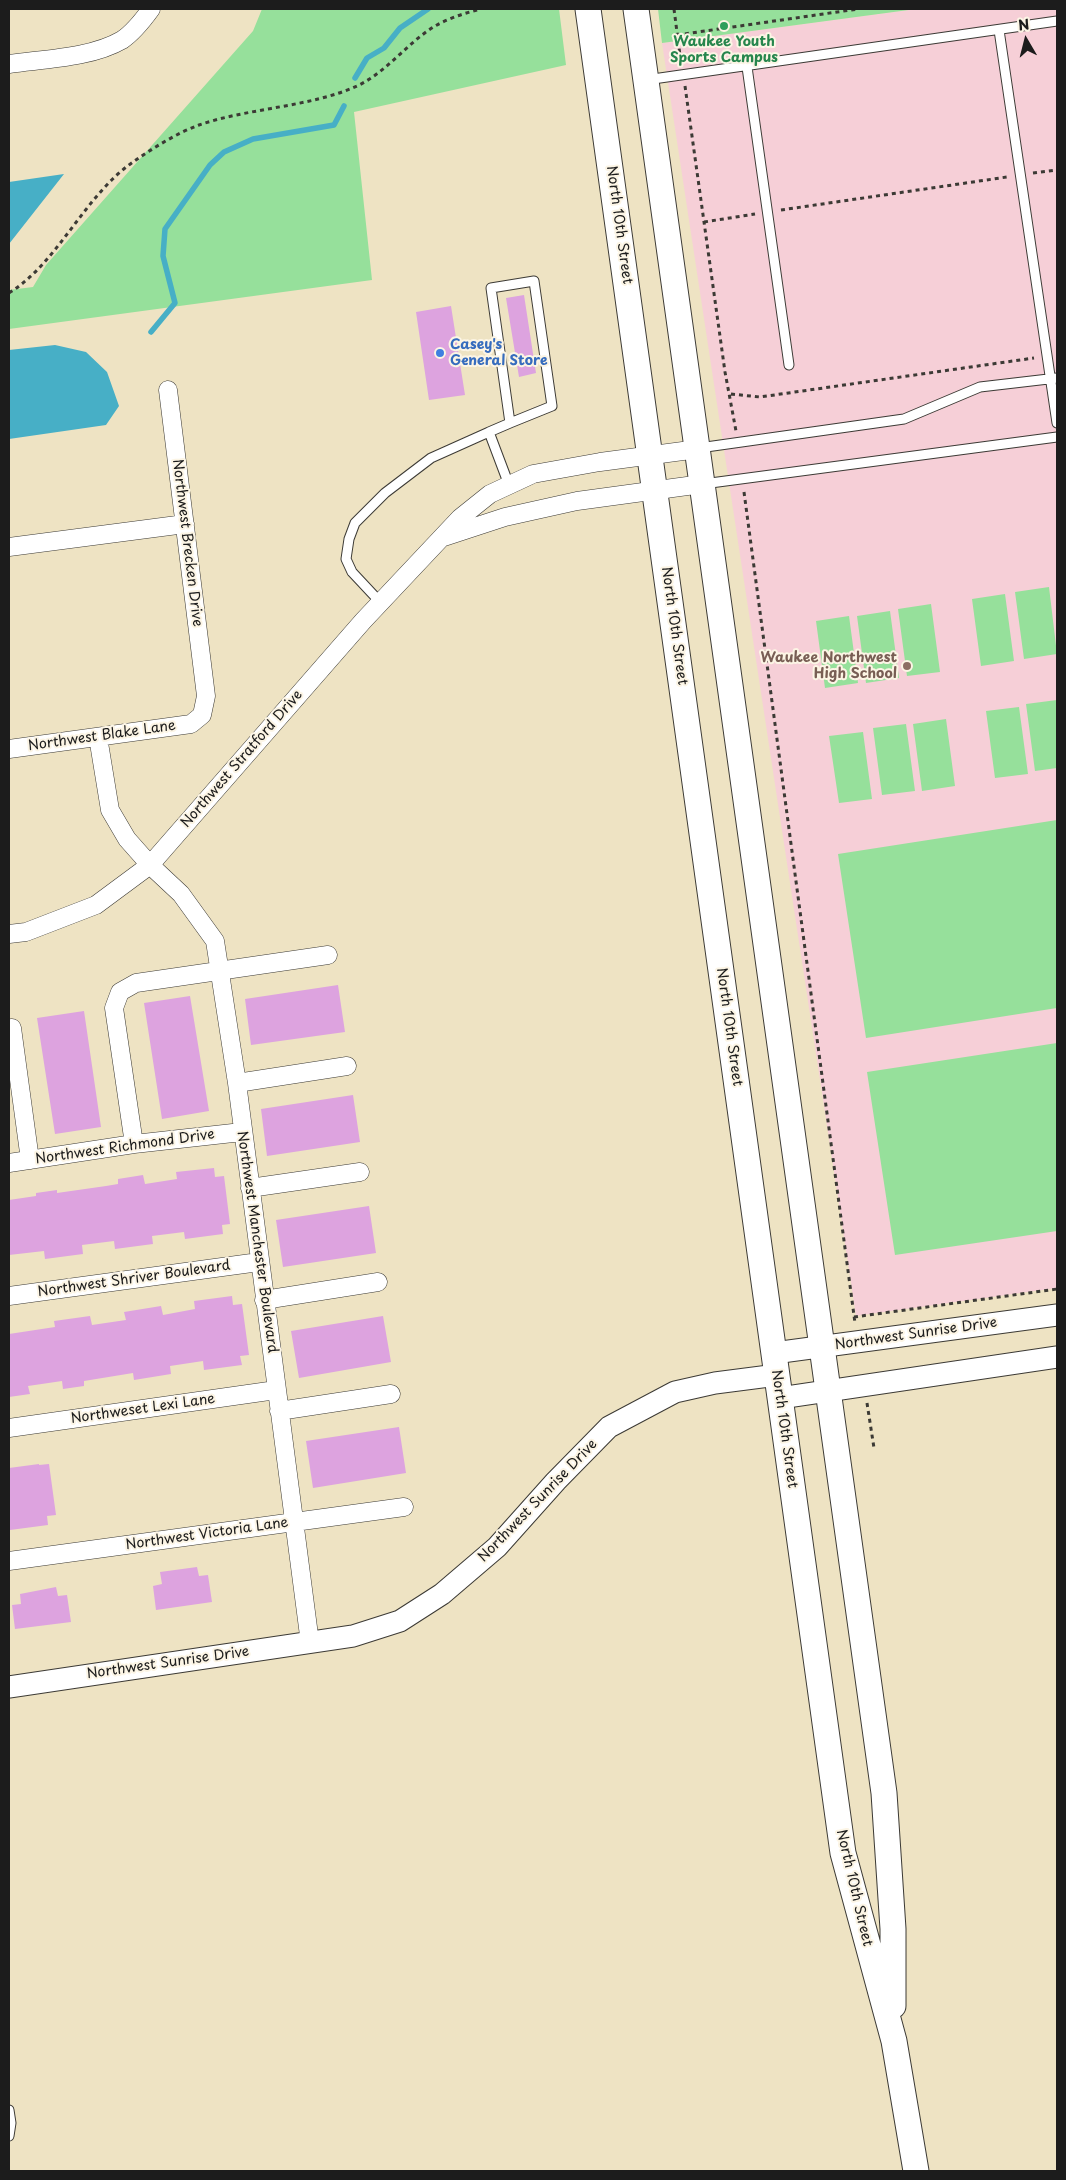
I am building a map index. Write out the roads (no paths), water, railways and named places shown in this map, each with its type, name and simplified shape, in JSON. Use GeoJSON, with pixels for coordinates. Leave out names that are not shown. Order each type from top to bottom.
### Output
{"type":"FeatureCollection","features":[{"type":"Feature","properties":{"kind":"main road","name":"North 10th Street"},"geometry":{"type":"LineString","coordinates":[[588,9],[843,1853],[894,2041],[916,2171]]}},
{"type":"Feature","properties":{"kind":"main road","name":"North 10th Street"},"geometry":{"type":"LineString","coordinates":[[636,9],[884,1793],[893,1929],[894,2041]]}},
{"type":"Feature","properties":{"kind":"street"},"geometry":{"type":"LineString","coordinates":[[9,64],[87,53],[122,40],[141,24],[151,9]]}},
{"type":"Feature","properties":{"kind":"street","name":"Northwest Brecken Drive"},"geometry":{"type":"LineString","coordinates":[[168,390],[206,696]]}},
{"type":"Feature","properties":{"kind":"street","name":"Northwest Stratford Drive"},"geometry":{"type":"LineString","coordinates":[[9,934],[26,932],[96,905],[150,865],[381,603],[460,518],[490,494],[533,474],[600,462],[698,449]]}},
{"type":"Feature","properties":{"kind":"street","name":"Northwest Stratford Drive"},"geometry":{"type":"LineString","coordinates":[[444,537],[505,516],[577,501],[702,484]]}},
{"type":"Feature","properties":{"kind":"street"},"geometry":{"type":"LineString","coordinates":[[9,547],[185,524]]}},
{"type":"Feature","properties":{"kind":"street","name":"Northwest Blake Lane"},"geometry":{"type":"LineString","coordinates":[[9,749],[191,724],[202,715],[206,696]]}},
{"type":"Feature","properties":{"kind":"street","name":"Northwest Manchester Boulevard"},"geometry":{"type":"LineString","coordinates":[[98,737],[110,810],[127,838],[150,865],[181,894],[215,941],[237,1083],[310,1642]]}},
{"type":"Feature","properties":{"kind":"street"},"geometry":{"type":"LineString","coordinates":[[134,1144],[114,1008],[120,992],[136,983],[328,955]]}},
{"type":"Feature","properties":{"kind":"street"},"geometry":{"type":"LineString","coordinates":[[12,1028],[30,1160]]}},
{"type":"Feature","properties":{"kind":"street"},"geometry":{"type":"LineString","coordinates":[[237,1083],[347,1066]]}},
{"type":"Feature","properties":{"kind":"street","name":"Northwest Richmond Drive"},"geometry":{"type":"LineString","coordinates":[[9,1163],[134,1144],[242,1132]]}},
{"type":"Feature","properties":{"kind":"street"},"geometry":{"type":"LineString","coordinates":[[250,1188],[360,1172]]}},
{"type":"Feature","properties":{"kind":"street","name":"Northwest Shriver Boulevard"},"geometry":{"type":"LineString","coordinates":[[9,1296],[259,1262]]}},
{"type":"Feature","properties":{"kind":"street"},"geometry":{"type":"LineString","coordinates":[[264,1300],[378,1282]]}},
{"type":"Feature","properties":{"kind":"street","name":"Northwest Sunrise Drive"},"geometry":{"type":"LineString","coordinates":[[777,1376],[822,1347],[1057,1315]]}},
{"type":"Feature","properties":{"kind":"street","name":"Northwest Sunrise Drive"},"geometry":{"type":"LineString","coordinates":[[9,1687],[353,1636],[400,1621],[442,1594],[497,1547],[556,1481],[609,1427],[675,1392],[714,1383],[777,1376],[828,1391],[1057,1357]]}},
{"type":"Feature","properties":{"kind":"street","name":"Northweset Lexi Lane"},"geometry":{"type":"LineString","coordinates":[[9,1428],[276,1390]]}},
{"type":"Feature","properties":{"kind":"street"},"geometry":{"type":"LineString","coordinates":[[279,1411],[392,1394]]}},
{"type":"Feature","properties":{"kind":"street","name":"Northwest Victoria Lane"},"geometry":{"type":"LineString","coordinates":[[9,1561],[404,1507]]}},
{"type":"Feature","properties":{"kind":"lane"},"geometry":{"type":"LineString","coordinates":[[646,80],[1057,21]]}},
{"type":"Feature","properties":{"kind":"lane"},"geometry":{"type":"LineString","coordinates":[[999,30],[1047,356],[1054,378],[1057,423]]}},
{"type":"Feature","properties":{"kind":"lane"},"geometry":{"type":"LineString","coordinates":[[747,67],[789,364]]}},
{"type":"Feature","properties":{"kind":"lane"},"geometry":{"type":"LineString","coordinates":[[381,603],[352,572],[346,559],[349,540],[355,523],[385,493],[431,458],[552,406],[534,281],[491,288],[510,423]]}},
{"type":"Feature","properties":{"kind":"lane"},"geometry":{"type":"LineString","coordinates":[[698,449],[904,419],[980,388],[1054,378]]}},
{"type":"Feature","properties":{"kind":"lane"},"geometry":{"type":"LineString","coordinates":[[489,432],[509,485]]}},
{"type":"Feature","properties":{"kind":"lane"},"geometry":{"type":"LineString","coordinates":[[702,484],[1057,437]]}},
{"type":"Feature","properties":{"kind":"lane"},"geometry":{"type":"LineString","coordinates":[[9,2110],[11,2123],[9,2136]]}},
{"type":"Feature","properties":{"kind":"water"},"geometry":{"type":"Polygon","coordinates":[[[64,174],[9,244],[9,182],[64,174]]]}},
{"type":"Feature","properties":{"kind":"water"},"geometry":{"type":"Polygon","coordinates":[[[55,345],[86,352],[107,372],[119,406],[106,425],[9,439],[9,350],[55,345]]]}},
{"type":"Feature","properties":{"kind":"waterway"},"geometry":{"type":"LineString","coordinates":[[355,78],[367,58],[384,48],[400,28],[428,9]]}},
{"type":"Feature","properties":{"kind":"waterway"},"geometry":{"type":"LineString","coordinates":[[151,332],[175,303],[163,256],[165,229],[210,165],[224,152],[253,139],[334,125],[344,106]]}},
{"type":"Feature","properties":{"kind":"place","name":"Waukee Youth Sports Campus"},"geometry":{"type":"Point","coordinates":[724,26]}},
{"type":"Feature","properties":{"kind":"place","name":"Casey's General Store"},"geometry":{"type":"Point","coordinates":[440,353]}},
{"type":"Feature","properties":{"kind":"place","name":"Waukee Northwest High School"},"geometry":{"type":"Point","coordinates":[907,666]}}]}
